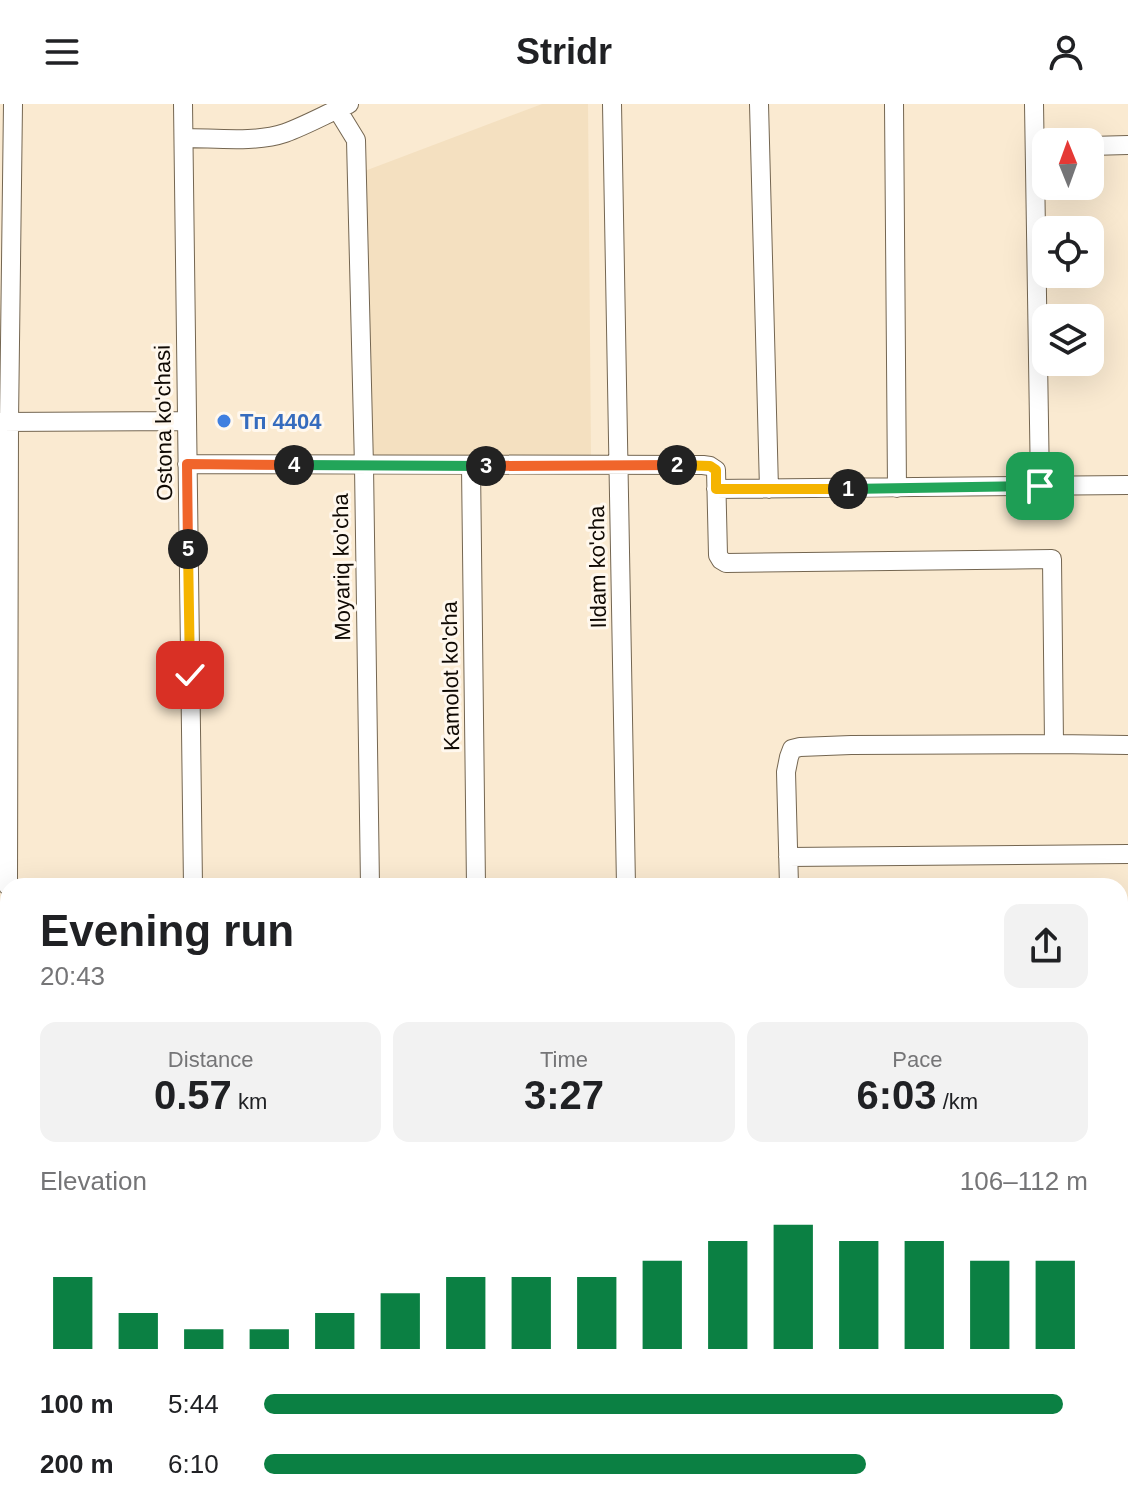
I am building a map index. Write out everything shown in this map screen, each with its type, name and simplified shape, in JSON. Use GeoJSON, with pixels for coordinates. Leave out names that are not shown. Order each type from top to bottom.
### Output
{"type":"FeatureCollection","features":[{"type":"Feature","properties":{"kind":"street"},"geometry":{"type":"LineString","coordinates":[[8,878],[4,422],[13,104]]}},
{"type":"Feature","properties":{"kind":"street","name":"Ostona ko'chasi"},"geometry":{"type":"LineString","coordinates":[[183,104],[193,878]]}},
{"type":"Feature","properties":{"kind":"street","name":"Ildam ko'cha"},"geometry":{"type":"LineString","coordinates":[[612,104],[626,878]]}},
{"type":"Feature","properties":{"kind":"street"},"geometry":{"type":"LineString","coordinates":[[759,104],[769,489]]}},
{"type":"Feature","properties":{"kind":"street"},"geometry":{"type":"LineString","coordinates":[[894,104],[897,488]]}},
{"type":"Feature","properties":{"kind":"street"},"geometry":{"type":"LineString","coordinates":[[1034,104],[1037,128]]}},
{"type":"Feature","properties":{"kind":"street"},"geometry":{"type":"LineString","coordinates":[[184,138],[273,136],[343,107]]}},
{"type":"Feature","properties":{"kind":"street","name":"Moyariq ko'cha"},"geometry":{"type":"LineString","coordinates":[[343,107],[356,140],[370,878]]}},
{"type":"Feature","properties":{"kind":"street"},"geometry":{"type":"LineString","coordinates":[[1104,146],[1128,145]]}},
{"type":"Feature","properties":{"kind":"street"},"geometry":{"type":"LineString","coordinates":[[1040,200],[1040,486]]}},
{"type":"Feature","properties":{"kind":"street"},"geometry":{"type":"LineString","coordinates":[[4,422],[187,421]]}},
{"type":"Feature","properties":{"kind":"street"},"geometry":{"type":"LineString","coordinates":[[187,464],[710,466],[716,470],[718,555],[726,563],[1052,559],[1054,744]]}},
{"type":"Feature","properties":{"kind":"street","name":"Kamolot ko'cha"},"geometry":{"type":"LineString","coordinates":[[471,466],[476,878]]}},
{"type":"Feature","properties":{"kind":"street"},"geometry":{"type":"LineString","coordinates":[[716,489],[1128,485]]}},
{"type":"Feature","properties":{"kind":"street"},"geometry":{"type":"LineString","coordinates":[[789,878],[786,772],[792,749],[851,745],[1128,745]]}},
{"type":"Feature","properties":{"kind":"street"},"geometry":{"type":"LineString","coordinates":[[788,857],[1128,854]]}},
{"type":"Feature","properties":{"kind":"shaded area"},"geometry":{"type":"Polygon","coordinates":[[[542,104],[588,104],[591,456],[367,460],[362,172],[542,104]]]}},
{"type":"Feature","properties":{"kind":"place","name":"Тп 4404"},"geometry":{"type":"Point","coordinates":[224,421]}},
{"type":"Feature","properties":{"kind":"route"},"geometry":{"type":"LineString","coordinates":[[190,675],[187,464],[703,465],[716,470],[716,489],[1040,486]]}}]}
